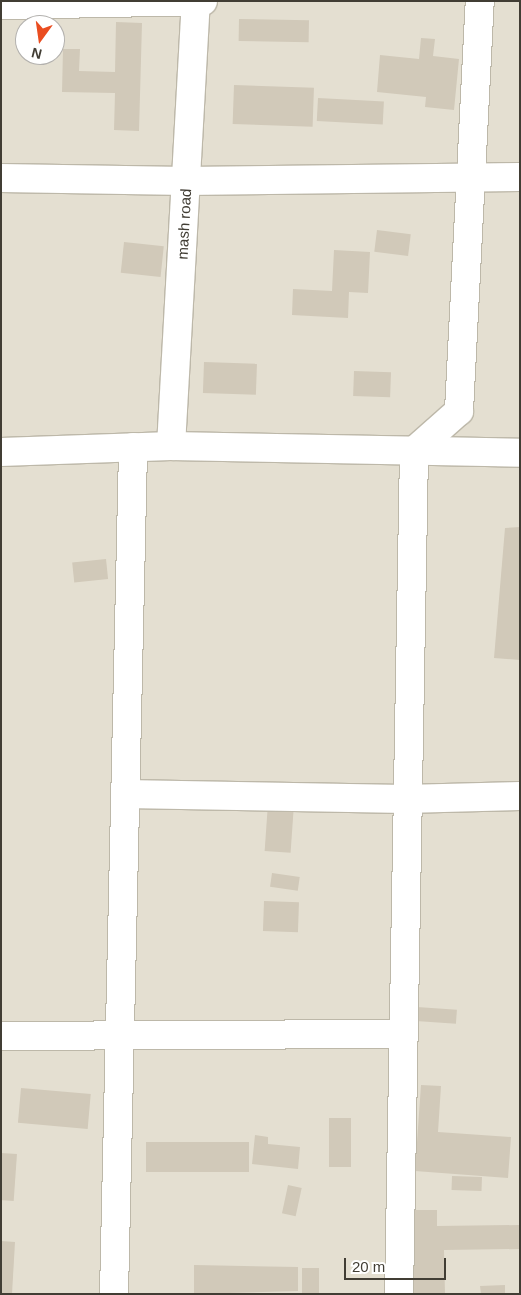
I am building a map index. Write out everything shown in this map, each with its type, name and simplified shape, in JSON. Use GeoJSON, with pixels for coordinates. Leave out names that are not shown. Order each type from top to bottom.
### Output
{"type":"FeatureCollection","features":[{"type":"Feature","properties":{"kind":"street","name":"mash road"},"geometry":{"type":"LineString","coordinates":[[171,446],[196,1]]}},
{"type":"Feature","properties":{"kind":"street"},"geometry":{"type":"LineString","coordinates":[[1,5],[203,1]]}},
{"type":"Feature","properties":{"kind":"street"},"geometry":{"type":"LineString","coordinates":[[399,1294],[405,799],[414,451],[459,411],[469,178],[480,1]]}},
{"type":"Feature","properties":{"kind":"street"},"geometry":{"type":"LineString","coordinates":[[1,178],[186,181],[520,178]]}},
{"type":"Feature","properties":{"kind":"street"},"geometry":{"type":"LineString","coordinates":[[1,452],[171,446],[520,453]]}},
{"type":"Feature","properties":{"kind":"street"},"geometry":{"type":"LineString","coordinates":[[114,1294],[133,447]]}},
{"type":"Feature","properties":{"kind":"street"},"geometry":{"type":"LineString","coordinates":[[125,794],[405,799],[520,796]]}},
{"type":"Feature","properties":{"kind":"street"},"geometry":{"type":"LineString","coordinates":[[1,1036],[120,1033],[402,1034]]}},
{"type":"Feature","properties":{"kind":"shaded area"},"geometry":{"type":"Polygon","coordinates":[[[1,1],[520,1],[520,1294],[1,1294],[1,1]]]}},
{"type":"Feature","properties":{"kind":"building"},"geometry":{"type":"Polygon","coordinates":[[[239,19],[309,20],[309,42],[239,41],[239,19]]]}},
{"type":"Feature","properties":{"kind":"building"},"geometry":{"type":"Polygon","coordinates":[[[116,22],[142,23],[139,131],[114,130],[115,93],[62,92],[65,49],[80,49],[79,71],[115,72],[116,22]]]}},
{"type":"Feature","properties":{"kind":"building"},"geometry":{"type":"Polygon","coordinates":[[[421,38],[435,39],[433,56],[459,59],[454,110],[425,107],[426,97],[377,92],[380,55],[419,59],[421,38]]]}},
{"type":"Feature","properties":{"kind":"building"},"geometry":{"type":"Polygon","coordinates":[[[234,85],[314,88],[313,127],[233,124],[234,85]]]}},
{"type":"Feature","properties":{"kind":"building"},"geometry":{"type":"Polygon","coordinates":[[[318,98],[384,101],[383,124],[317,121],[318,98]]]}},
{"type":"Feature","properties":{"kind":"building"},"geometry":{"type":"Polygon","coordinates":[[[377,230],[411,234],[408,256],[374,252],[377,230]]]}},
{"type":"Feature","properties":{"kind":"building"},"geometry":{"type":"Polygon","coordinates":[[[124,242],[164,246],[161,277],[121,273],[124,242]]]}},
{"type":"Feature","properties":{"kind":"building"},"geometry":{"type":"Polygon","coordinates":[[[334,250],[370,252],[368,293],[349,292],[348,318],[292,315],[293,289],[332,291],[334,250]]]}},
{"type":"Feature","properties":{"kind":"building"},"geometry":{"type":"Polygon","coordinates":[[[204,362],[257,364],[256,395],[203,393],[204,362]]]}},
{"type":"Feature","properties":{"kind":"building"},"geometry":{"type":"Polygon","coordinates":[[[354,371],[391,372],[390,397],[353,396],[354,371]]]}},
{"type":"Feature","properties":{"kind":"building"},"geometry":{"type":"Polygon","coordinates":[[[520,527],[520,660],[494,658],[505,528],[520,527]]]}},
{"type":"Feature","properties":{"kind":"building"},"geometry":{"type":"Polygon","coordinates":[[[106,559],[108,579],[74,582],[72,563],[106,559]]]}},
{"type":"Feature","properties":{"kind":"building"},"geometry":{"type":"Polygon","coordinates":[[[268,803],[294,805],[291,853],[265,851],[268,803]]]}},
{"type":"Feature","properties":{"kind":"building"},"geometry":{"type":"Polygon","coordinates":[[[272,873],[300,877],[298,891],[270,887],[272,873]]]}},
{"type":"Feature","properties":{"kind":"building"},"geometry":{"type":"Polygon","coordinates":[[[264,901],[299,902],[298,932],[263,931],[264,901]]]}},
{"type":"Feature","properties":{"kind":"building"},"geometry":{"type":"Polygon","coordinates":[[[417,1007],[457,1010],[456,1024],[416,1021],[417,1007]]]}},
{"type":"Feature","properties":{"kind":"building"},"geometry":{"type":"Polygon","coordinates":[[[421,1085],[441,1086],[438,1132],[511,1137],[508,1178],[415,1171],[421,1085]]]}},
{"type":"Feature","properties":{"kind":"building"},"geometry":{"type":"Polygon","coordinates":[[[21,1088],[91,1094],[88,1129],[18,1123],[21,1088]]]}},
{"type":"Feature","properties":{"kind":"building"},"geometry":{"type":"Polygon","coordinates":[[[329,1118],[351,1118],[351,1167],[329,1167],[329,1118]]]}},
{"type":"Feature","properties":{"kind":"building"},"geometry":{"type":"Polygon","coordinates":[[[255,1135],[268,1137],[268,1144],[300,1147],[298,1169],[252,1164],[255,1135]]]}},
{"type":"Feature","properties":{"kind":"building"},"geometry":{"type":"Polygon","coordinates":[[[146,1142],[249,1142],[249,1172],[146,1172],[146,1142]]]}},
{"type":"Feature","properties":{"kind":"building"},"geometry":{"type":"Polygon","coordinates":[[[1,1153],[17,1154],[14,1201],[1,1200],[1,1153]]]}},
{"type":"Feature","properties":{"kind":"building"},"geometry":{"type":"Polygon","coordinates":[[[452,1176],[482,1177],[481,1191],[452,1190],[452,1176]]]}},
{"type":"Feature","properties":{"kind":"building"},"geometry":{"type":"Polygon","coordinates":[[[288,1185],[302,1188],[296,1216],[282,1213],[288,1185]]]}},
{"type":"Feature","properties":{"kind":"building"},"geometry":{"type":"Polygon","coordinates":[[[413,1210],[437,1210],[437,1226],[519,1225],[519,1249],[444,1250],[445,1294],[414,1294],[413,1210]]]}},
{"type":"Feature","properties":{"kind":"building"},"geometry":{"type":"Polygon","coordinates":[[[1,1241],[15,1242],[12,1294],[1,1294],[1,1241]]]}},
{"type":"Feature","properties":{"kind":"building"},"geometry":{"type":"Polygon","coordinates":[[[194,1265],[298,1267],[298,1291],[194,1294],[194,1265]]]}},
{"type":"Feature","properties":{"kind":"building"},"geometry":{"type":"Polygon","coordinates":[[[302,1268],[319,1268],[319,1294],[302,1294],[302,1268]]]}},
{"type":"Feature","properties":{"kind":"building"},"geometry":{"type":"Polygon","coordinates":[[[505,1285],[505,1294],[481,1294],[480,1286],[505,1285]]]}}]}
